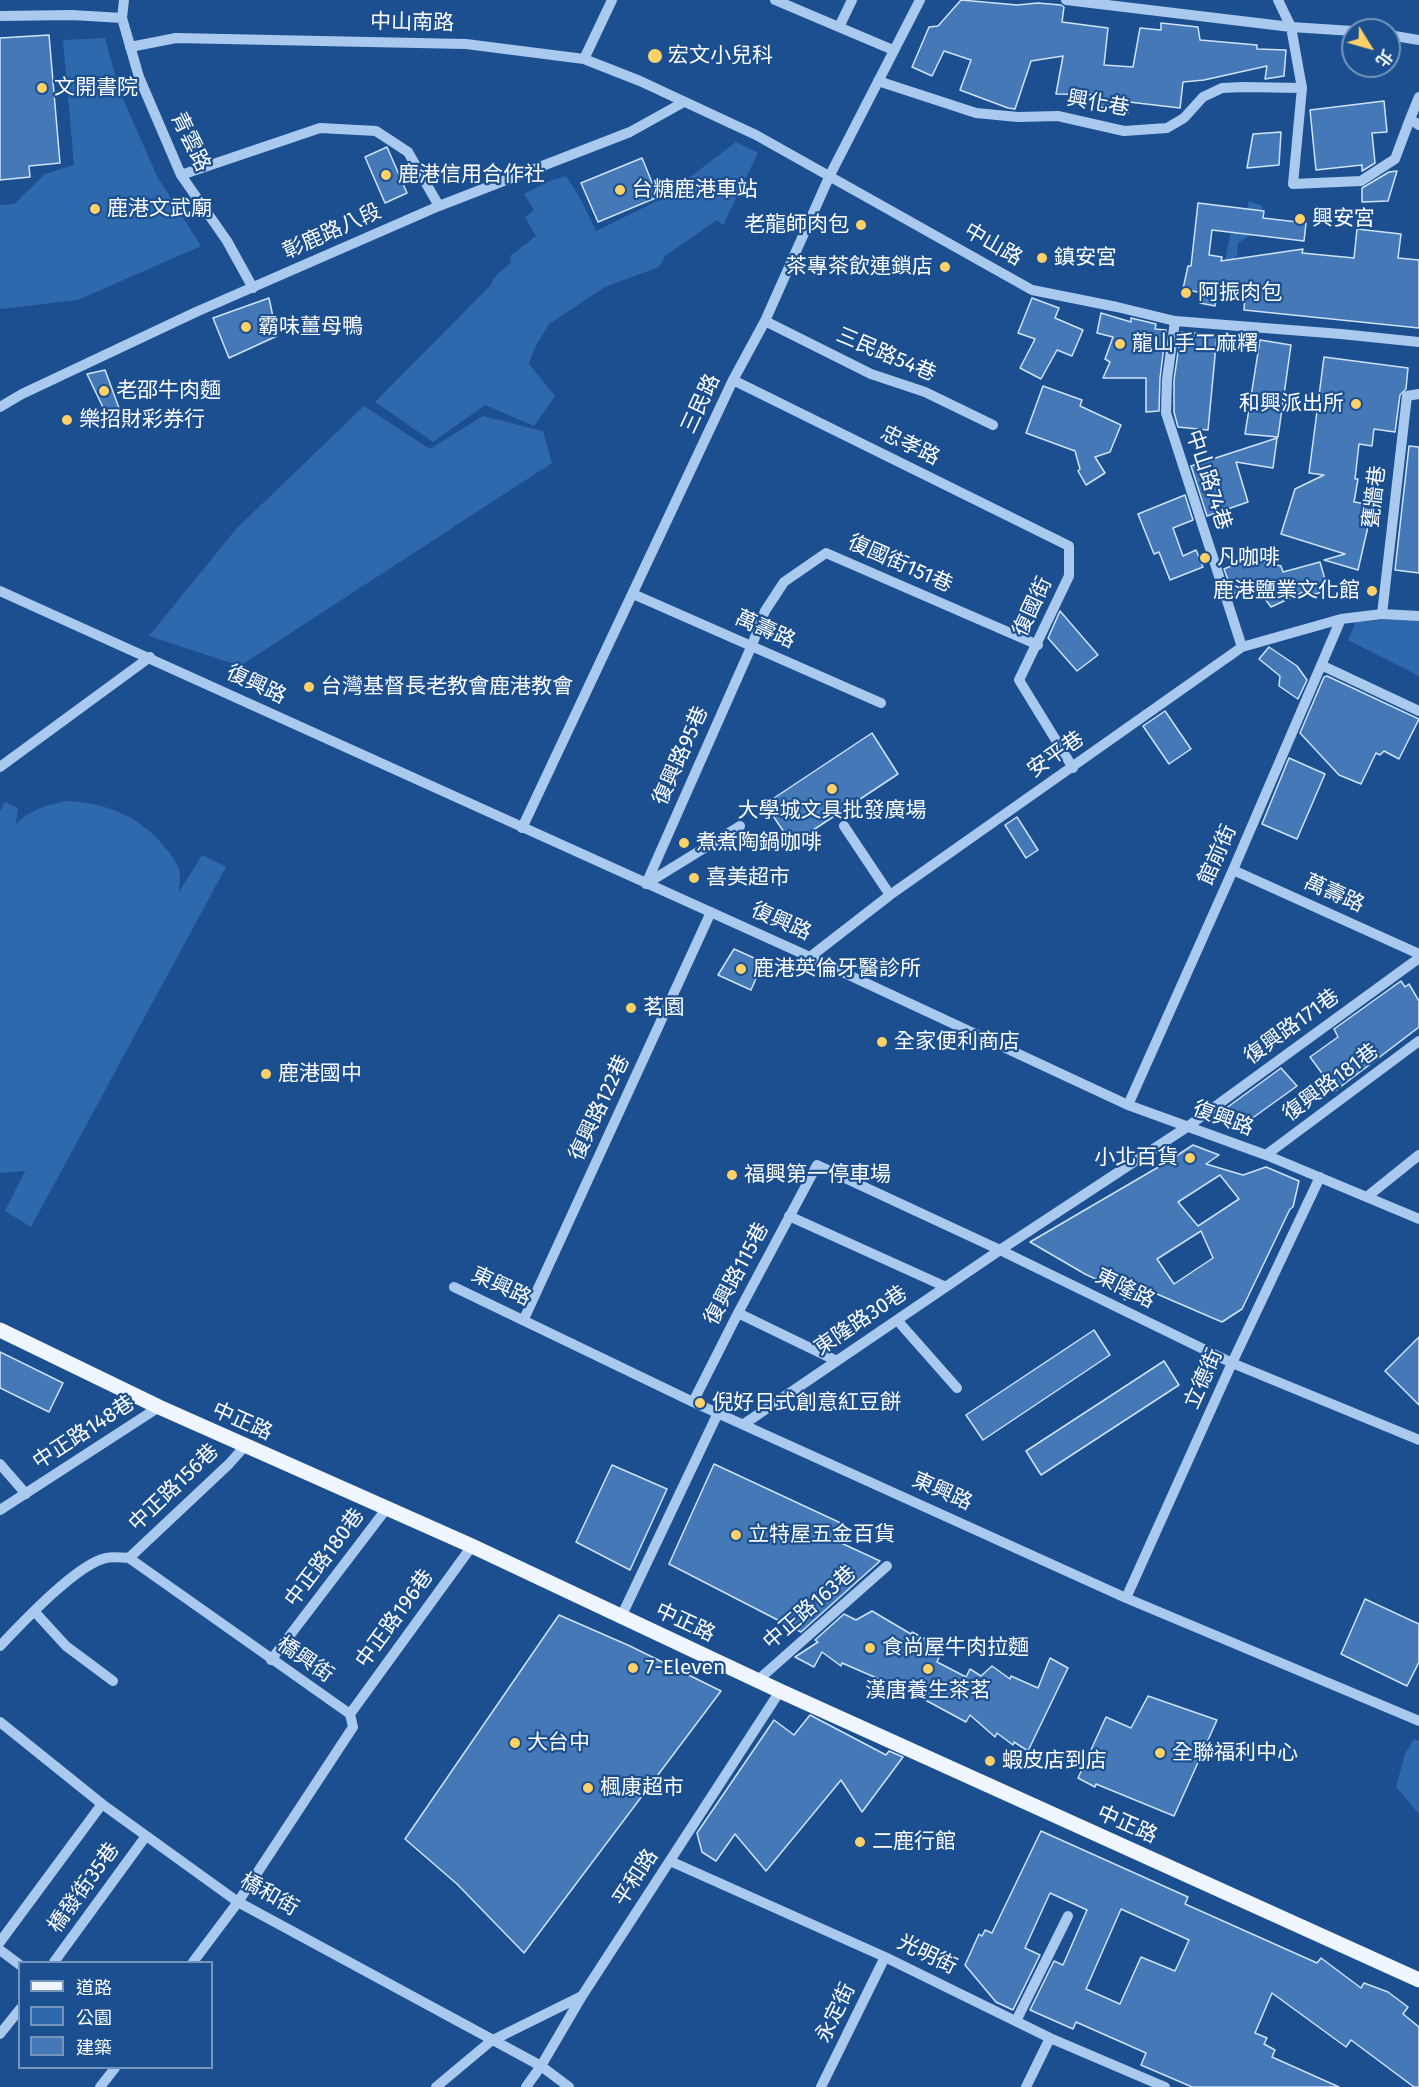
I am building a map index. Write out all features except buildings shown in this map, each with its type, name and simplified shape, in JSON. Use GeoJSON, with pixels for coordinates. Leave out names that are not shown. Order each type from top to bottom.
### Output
{"type":"FeatureCollection","features":[{"type":"Feature","properties":{"kind":"main road","name":"中正路"},"geometry":{"type":"LineString","coordinates":[[0,1330],[159,1407],[472,1546],[780,1691],[1419,1980]]}},
{"type":"Feature","properties":{"kind":"street","name":"青雲路"},"geometry":{"type":"LineString","coordinates":[[124,0],[122,18],[139,77],[182,175],[227,241],[253,288]]}},
{"type":"Feature","properties":{"kind":"street"},"geometry":{"type":"LineString","coordinates":[[584,59],[612,0]]}},
{"type":"Feature","properties":{"kind":"street"},"geometry":{"type":"LineString","coordinates":[[775,0],[893,50]]}},
{"type":"Feature","properties":{"kind":"street"},"geometry":{"type":"LineString","coordinates":[[839,27],[852,0]]}},
{"type":"Feature","properties":{"kind":"street","name":"三民路"},"geometry":{"type":"LineString","coordinates":[[522,828],[733,380],[765,321],[830,175],[920,0]]}},
{"type":"Feature","properties":{"kind":"street"},"geometry":{"type":"LineString","coordinates":[[1066,0],[1291,27],[1341,30]]}},
{"type":"Feature","properties":{"kind":"street"},"geometry":{"type":"LineString","coordinates":[[1278,0],[1291,27],[1302,88],[1293,184],[1361,181],[1395,159],[1414,122],[1419,97]]}},
{"type":"Feature","properties":{"kind":"street"},"geometry":{"type":"LineString","coordinates":[[0,16],[72,15],[122,18]]}},
{"type":"Feature","properties":{"kind":"street"},"geometry":{"type":"LineString","coordinates":[[1401,37],[1419,39]]}},
{"type":"Feature","properties":{"kind":"street","name":"中山南路"},"geometry":{"type":"LineString","coordinates":[[130,47],[176,38],[454,43],[584,59],[684,102]]}},
{"type":"Feature","properties":{"kind":"street","name":"興化巷"},"geometry":{"type":"LineString","coordinates":[[878,81],[976,113],[1018,117],[1058,116],[1124,131],[1167,128],[1184,118],[1203,97],[1222,88],[1302,88]]}},
{"type":"Feature","properties":{"kind":"street","name":"中山路"},"geometry":{"type":"LineString","coordinates":[[684,102],[756,135],[1032,290],[1175,321],[1341,333],[1419,342]]}},
{"type":"Feature","properties":{"kind":"street","name":"彰鹿路八段"},"geometry":{"type":"LineString","coordinates":[[0,407],[22,394],[196,312],[439,206],[630,132],[684,102]]}},
{"type":"Feature","properties":{"kind":"street"},"geometry":{"type":"LineString","coordinates":[[182,175],[320,128],[376,131],[408,152],[439,206]]}},
{"type":"Feature","properties":{"kind":"street","name":"三民路54巷"},"geometry":{"type":"LineString","coordinates":[[765,321],[871,374],[925,392],[993,425]]}},
{"type":"Feature","properties":{"kind":"street","name":"中山路74巷"},"geometry":{"type":"LineString","coordinates":[[1175,321],[1167,379],[1166,413],[1242,647]]}},
{"type":"Feature","properties":{"kind":"street","name":"忠孝路"},"geometry":{"type":"LineString","coordinates":[[733,380],[1069,546]]}},
{"type":"Feature","properties":{"kind":"street","name":"甕牆巷"},"geometry":{"type":"LineString","coordinates":[[1382,614],[1407,396],[1419,394]]}},
{"type":"Feature","properties":{"kind":"street","name":"復國街"},"geometry":{"type":"LineString","coordinates":[[1069,546],[1069,576],[1038,645],[1019,680],[1073,768]]}},
{"type":"Feature","properties":{"kind":"street","name":"復國街151巷"},"geometry":{"type":"LineString","coordinates":[[752,645],[765,611],[784,582],[826,553],[1038,645]]}},
{"type":"Feature","properties":{"kind":"street","name":"復興路"},"geometry":{"type":"LineString","coordinates":[[0,591],[810,957],[1128,1106],[1266,1155],[1419,1218]]}},
{"type":"Feature","properties":{"kind":"street","name":"萬壽路"},"geometry":{"type":"LineString","coordinates":[[633,594],[881,703]]}},
{"type":"Feature","properties":{"kind":"street","name":"安平巷"},"geometry":{"type":"LineString","coordinates":[[810,957],[890,895],[1242,647],[1341,619],[1382,614],[1419,615]]}},
{"type":"Feature","properties":{"kind":"street","name":"館前街"},"geometry":{"type":"LineString","coordinates":[[1128,1106],[1341,619]]}},
{"type":"Feature","properties":{"kind":"street","name":"復興路95巷"},"geometry":{"type":"LineString","coordinates":[[646,884],[752,645]]}},
{"type":"Feature","properties":{"kind":"street"},"geometry":{"type":"LineString","coordinates":[[0,767],[150,657]]}},
{"type":"Feature","properties":{"kind":"street"},"geometry":{"type":"LineString","coordinates":[[1321,665],[1419,711]]}},
{"type":"Feature","properties":{"kind":"street"},"geometry":{"type":"LineString","coordinates":[[646,884],[740,826]]}},
{"type":"Feature","properties":{"kind":"street"},"geometry":{"type":"LineString","coordinates":[[844,826],[890,895]]}},
{"type":"Feature","properties":{"kind":"street","name":"萬壽路"},"geometry":{"type":"LineString","coordinates":[[1233,870],[1419,956]]}},
{"type":"Feature","properties":{"kind":"street","name":"復興路122巷"},"geometry":{"type":"LineString","coordinates":[[524,1319],[711,912]]}},
{"type":"Feature","properties":{"kind":"street","name":"復興路171巷"},"geometry":{"type":"LineString","coordinates":[[1000,1250],[1187,1127],[1419,956]]}},
{"type":"Feature","properties":{"kind":"street","name":"復興路181巷"},"geometry":{"type":"LineString","coordinates":[[1266,1155],[1419,1041]]}},
{"type":"Feature","properties":{"kind":"street"},"geometry":{"type":"LineString","coordinates":[[1368,1196],[1419,1155]]}},
{"type":"Feature","properties":{"kind":"street","name":"東隆路"},"geometry":{"type":"LineString","coordinates":[[817,1165],[1000,1250],[1232,1364],[1419,1440]]}},
{"type":"Feature","properties":{"kind":"street","name":"復興路115巷"},"geometry":{"type":"LineString","coordinates":[[693,1402],[817,1165]]}},
{"type":"Feature","properties":{"kind":"street","name":"立德街"},"geometry":{"type":"LineString","coordinates":[[1126,1598],[1320,1177]]}},
{"type":"Feature","properties":{"kind":"street"},"geometry":{"type":"LineString","coordinates":[[789,1216],[946,1287]]}},
{"type":"Feature","properties":{"kind":"street","name":"東隆路30巷"},"geometry":{"type":"LineString","coordinates":[[744,1424],[1000,1250]]}},
{"type":"Feature","properties":{"kind":"street","name":"東興路"},"geometry":{"type":"LineString","coordinates":[[454,1287],[693,1402],[1126,1598],[1419,1721]]}},
{"type":"Feature","properties":{"kind":"street"},"geometry":{"type":"LineString","coordinates":[[738,1313],[837,1361]]}},
{"type":"Feature","properties":{"kind":"street"},"geometry":{"type":"LineString","coordinates":[[897,1320],[957,1388]]}},
{"type":"Feature","properties":{"kind":"street","name":"中正路148巷"},"geometry":{"type":"LineString","coordinates":[[0,1510],[159,1407]]}},
{"type":"Feature","properties":{"kind":"street"},"geometry":{"type":"LineString","coordinates":[[621,1617],[718,1413]]}},
{"type":"Feature","properties":{"kind":"street","name":"中正路156巷"},"geometry":{"type":"LineString","coordinates":[[129,1558],[229,1464],[245,1446]]}},
{"type":"Feature","properties":{"kind":"street"},"geometry":{"type":"LineString","coordinates":[[0,1464],[26,1494]]}},
{"type":"Feature","properties":{"kind":"street","name":"中正路180巷"},"geometry":{"type":"LineString","coordinates":[[271,1660],[387,1508]]}},
{"type":"Feature","properties":{"kind":"street","name":"中正路196巷"},"geometry":{"type":"LineString","coordinates":[[350,1714],[472,1546]]}},
{"type":"Feature","properties":{"kind":"street"},"geometry":{"type":"LineString","coordinates":[[0,1646],[34,1611],[88,1565],[107,1557],[129,1558]]}},
{"type":"Feature","properties":{"kind":"street","name":"橋興街"},"geometry":{"type":"LineString","coordinates":[[129,1558],[350,1714]]}},
{"type":"Feature","properties":{"kind":"street","name":"中正路163巷"},"geometry":{"type":"LineString","coordinates":[[758,1680],[887,1566]]}},
{"type":"Feature","properties":{"kind":"street"},"geometry":{"type":"LineString","coordinates":[[34,1611],[66,1646],[113,1681]]}},
{"type":"Feature","properties":{"kind":"street","name":"平和路"},"geometry":{"type":"LineString","coordinates":[[526,2087],[582,1996],[780,1691]]}},
{"type":"Feature","properties":{"kind":"street"},"geometry":{"type":"LineString","coordinates":[[194,1961],[238,1902],[353,1727],[350,1714]]}},
{"type":"Feature","properties":{"kind":"street","name":"橋和街"},"geometry":{"type":"LineString","coordinates":[[0,1722],[102,1804],[238,1902],[491,2041],[541,2066],[569,2087]]}},
{"type":"Feature","properties":{"kind":"street"},"geometry":{"type":"LineString","coordinates":[[0,1942],[102,1804]]}},
{"type":"Feature","properties":{"kind":"street","name":"橋發街35巷"},"geometry":{"type":"LineString","coordinates":[[55,1961],[146,1836]]}},
{"type":"Feature","properties":{"kind":"street","name":"光明街"},"geometry":{"type":"LineString","coordinates":[[670,1861],[885,1957],[1050,2038],[1165,2087]]}},
{"type":"Feature","properties":{"kind":"street"},"geometry":{"type":"LineString","coordinates":[[1016,2021],[1068,1916]]}},
{"type":"Feature","properties":{"kind":"street"},"geometry":{"type":"LineString","coordinates":[[0,1950],[18,1964]]}},
{"type":"Feature","properties":{"kind":"street","name":"永定街"},"geometry":{"type":"LineString","coordinates":[[822,2087],[885,1957]]}},
{"type":"Feature","properties":{"kind":"street"},"geometry":{"type":"LineString","coordinates":[[436,2087],[491,2041],[582,1996]]}},
{"type":"Feature","properties":{"kind":"street"},"geometry":{"type":"LineString","coordinates":[[0,2034],[18,2011]]}},
{"type":"Feature","properties":{"kind":"street"},"geometry":{"type":"LineString","coordinates":[[1026,2087],[1050,2038]]}},
{"type":"Feature","properties":{"kind":"street"},"geometry":{"type":"LineString","coordinates":[[100,2087],[113,2069]]}},
{"type":"Feature","properties":{"kind":"green space"},"geometry":{"type":"Polygon","coordinates":[[[105,38],[120,92],[157,176],[201,246],[78,300],[0,309],[0,205],[14,204],[45,174],[74,165],[63,40],[105,38]]]}},
{"type":"Feature","properties":{"kind":"green space"},"geometry":{"type":"Polygon","coordinates":[[[736,142],[758,153],[723,225],[717,220],[665,256],[659,267],[605,287],[549,324],[534,349],[529,364],[555,396],[534,426],[485,405],[433,442],[375,402],[490,286],[494,278],[511,262],[510,256],[536,236],[525,217],[534,210],[524,194],[547,182],[566,176],[579,196],[596,231],[661,199],[736,142]]]}},
{"type":"Feature","properties":{"kind":"green space"},"geometry":{"type":"Polygon","coordinates":[[[1249,201],[1263,206],[1259,232],[1252,231],[1248,237],[1238,243],[1237,255],[1231,264],[1225,262],[1233,219],[1245,219],[1249,201]]]}},
{"type":"Feature","properties":{"kind":"green space"},"geometry":{"type":"Polygon","coordinates":[[[364,406],[430,449],[483,416],[543,431],[552,463],[240,666],[149,636],[236,529],[364,406]]]}},
{"type":"Feature","properties":{"kind":"green space"},"geometry":{"type":"Polygon","coordinates":[[[1419,617],[1419,676],[1348,640],[1356,622],[1419,617]]]}},
{"type":"Feature","properties":{"kind":"green space"},"geometry":{"type":"Polygon","coordinates":[[[69,801],[109,808],[143,826],[163,845],[176,862],[180,874],[179,892],[202,855],[226,867],[31,1227],[5,1211],[25,1171],[0,1173],[0,811],[5,802],[18,808],[16,824],[40,808],[69,801]]]}},
{"type":"Feature","properties":{"kind":"green space"},"geometry":{"type":"Polygon","coordinates":[[[1414,1739],[1419,1741],[1419,1814],[1396,1787],[1405,1754],[1414,1739]]]}},
{"type":"Feature","properties":{"kind":"place","name":"宏文小兒科"},"geometry":{"type":"Point","coordinates":[655,56]}},
{"type":"Feature","properties":{"kind":"place","name":"文開書院"},"geometry":{"type":"Point","coordinates":[42,88]}},
{"type":"Feature","properties":{"kind":"place","name":"鹿港信用合作社"},"geometry":{"type":"Point","coordinates":[386,175]}},
{"type":"Feature","properties":{"kind":"place","name":"台糖鹿港車站"},"geometry":{"type":"Point","coordinates":[620,190]}},
{"type":"Feature","properties":{"kind":"place","name":"鹿港文武廟"},"geometry":{"type":"Point","coordinates":[95,209]}},
{"type":"Feature","properties":{"kind":"place","name":"興安宮"},"geometry":{"type":"Point","coordinates":[1300,219]}},
{"type":"Feature","properties":{"kind":"place","name":"老龍師肉包"},"geometry":{"type":"Point","coordinates":[861,225]}},
{"type":"Feature","properties":{"kind":"place","name":"鎮安宮"},"geometry":{"type":"Point","coordinates":[1042,258]}},
{"type":"Feature","properties":{"kind":"place","name":"茶專茶飲連鎖店"},"geometry":{"type":"Point","coordinates":[945,267]}},
{"type":"Feature","properties":{"kind":"place","name":"阿振肉包"},"geometry":{"type":"Point","coordinates":[1186,293]}},
{"type":"Feature","properties":{"kind":"place","name":"霸味薑母鴨"},"geometry":{"type":"Point","coordinates":[246,327]}},
{"type":"Feature","properties":{"kind":"place","name":"龍山手工麻糬"},"geometry":{"type":"Point","coordinates":[1120,344]}},
{"type":"Feature","properties":{"kind":"place","name":"老邵牛肉麵"},"geometry":{"type":"Point","coordinates":[104,391]}},
{"type":"Feature","properties":{"kind":"place","name":"和興派出所"},"geometry":{"type":"Point","coordinates":[1356,404]}},
{"type":"Feature","properties":{"kind":"place","name":"樂招財彩券行"},"geometry":{"type":"Point","coordinates":[67,420]}},
{"type":"Feature","properties":{"kind":"place","name":"凡咖啡"},"geometry":{"type":"Point","coordinates":[1205,558]}},
{"type":"Feature","properties":{"kind":"place","name":"鹿港鹽業文化館"},"geometry":{"type":"Point","coordinates":[1372,591]}},
{"type":"Feature","properties":{"kind":"place","name":"台灣基督長老教會鹿港教會"},"geometry":{"type":"Point","coordinates":[309,687]}},
{"type":"Feature","properties":{"kind":"place","name":"大學城文具批發廣場"},"geometry":{"type":"Point","coordinates":[832,789]}},
{"type":"Feature","properties":{"kind":"place","name":"煮煮陶鍋咖啡"},"geometry":{"type":"Point","coordinates":[684,843]}},
{"type":"Feature","properties":{"kind":"place","name":"喜美超市"},"geometry":{"type":"Point","coordinates":[694,878]}},
{"type":"Feature","properties":{"kind":"place","name":"鹿港英倫牙醫診所"},"geometry":{"type":"Point","coordinates":[741,969]}},
{"type":"Feature","properties":{"kind":"place","name":"茗園"},"geometry":{"type":"Point","coordinates":[631,1008]}},
{"type":"Feature","properties":{"kind":"place","name":"全家便利商店"},"geometry":{"type":"Point","coordinates":[882,1042]}},
{"type":"Feature","properties":{"kind":"place","name":"鹿港國中"},"geometry":{"type":"Point","coordinates":[266,1074]}},
{"type":"Feature","properties":{"kind":"place","name":"小北百貨"},"geometry":{"type":"Point","coordinates":[1190,1158]}},
{"type":"Feature","properties":{"kind":"place","name":"福興第一停車場"},"geometry":{"type":"Point","coordinates":[732,1175]}},
{"type":"Feature","properties":{"kind":"place","name":"倪好日式創意紅豆餅"},"geometry":{"type":"Point","coordinates":[700,1403]}},
{"type":"Feature","properties":{"kind":"place","name":"立特屋五金百貨"},"geometry":{"type":"Point","coordinates":[736,1535]}},
{"type":"Feature","properties":{"kind":"place","name":"食尚屋牛肉拉麵"},"geometry":{"type":"Point","coordinates":[870,1648]}},
{"type":"Feature","properties":{"kind":"place","name":"7-Eleven"},"geometry":{"type":"Point","coordinates":[633,1668]}},
{"type":"Feature","properties":{"kind":"place","name":"漢唐養生茶茗"},"geometry":{"type":"Point","coordinates":[928,1669]}},
{"type":"Feature","properties":{"kind":"place","name":"大台中"},"geometry":{"type":"Point","coordinates":[515,1743]}},
{"type":"Feature","properties":{"kind":"place","name":"全聯福利中心"},"geometry":{"type":"Point","coordinates":[1160,1753]}},
{"type":"Feature","properties":{"kind":"place","name":"蝦皮店到店"},"geometry":{"type":"Point","coordinates":[990,1761]}},
{"type":"Feature","properties":{"kind":"place","name":"楓康超市"},"geometry":{"type":"Point","coordinates":[588,1788]}},
{"type":"Feature","properties":{"kind":"place","name":"二鹿行館"},"geometry":{"type":"Point","coordinates":[860,1842]}}]}
